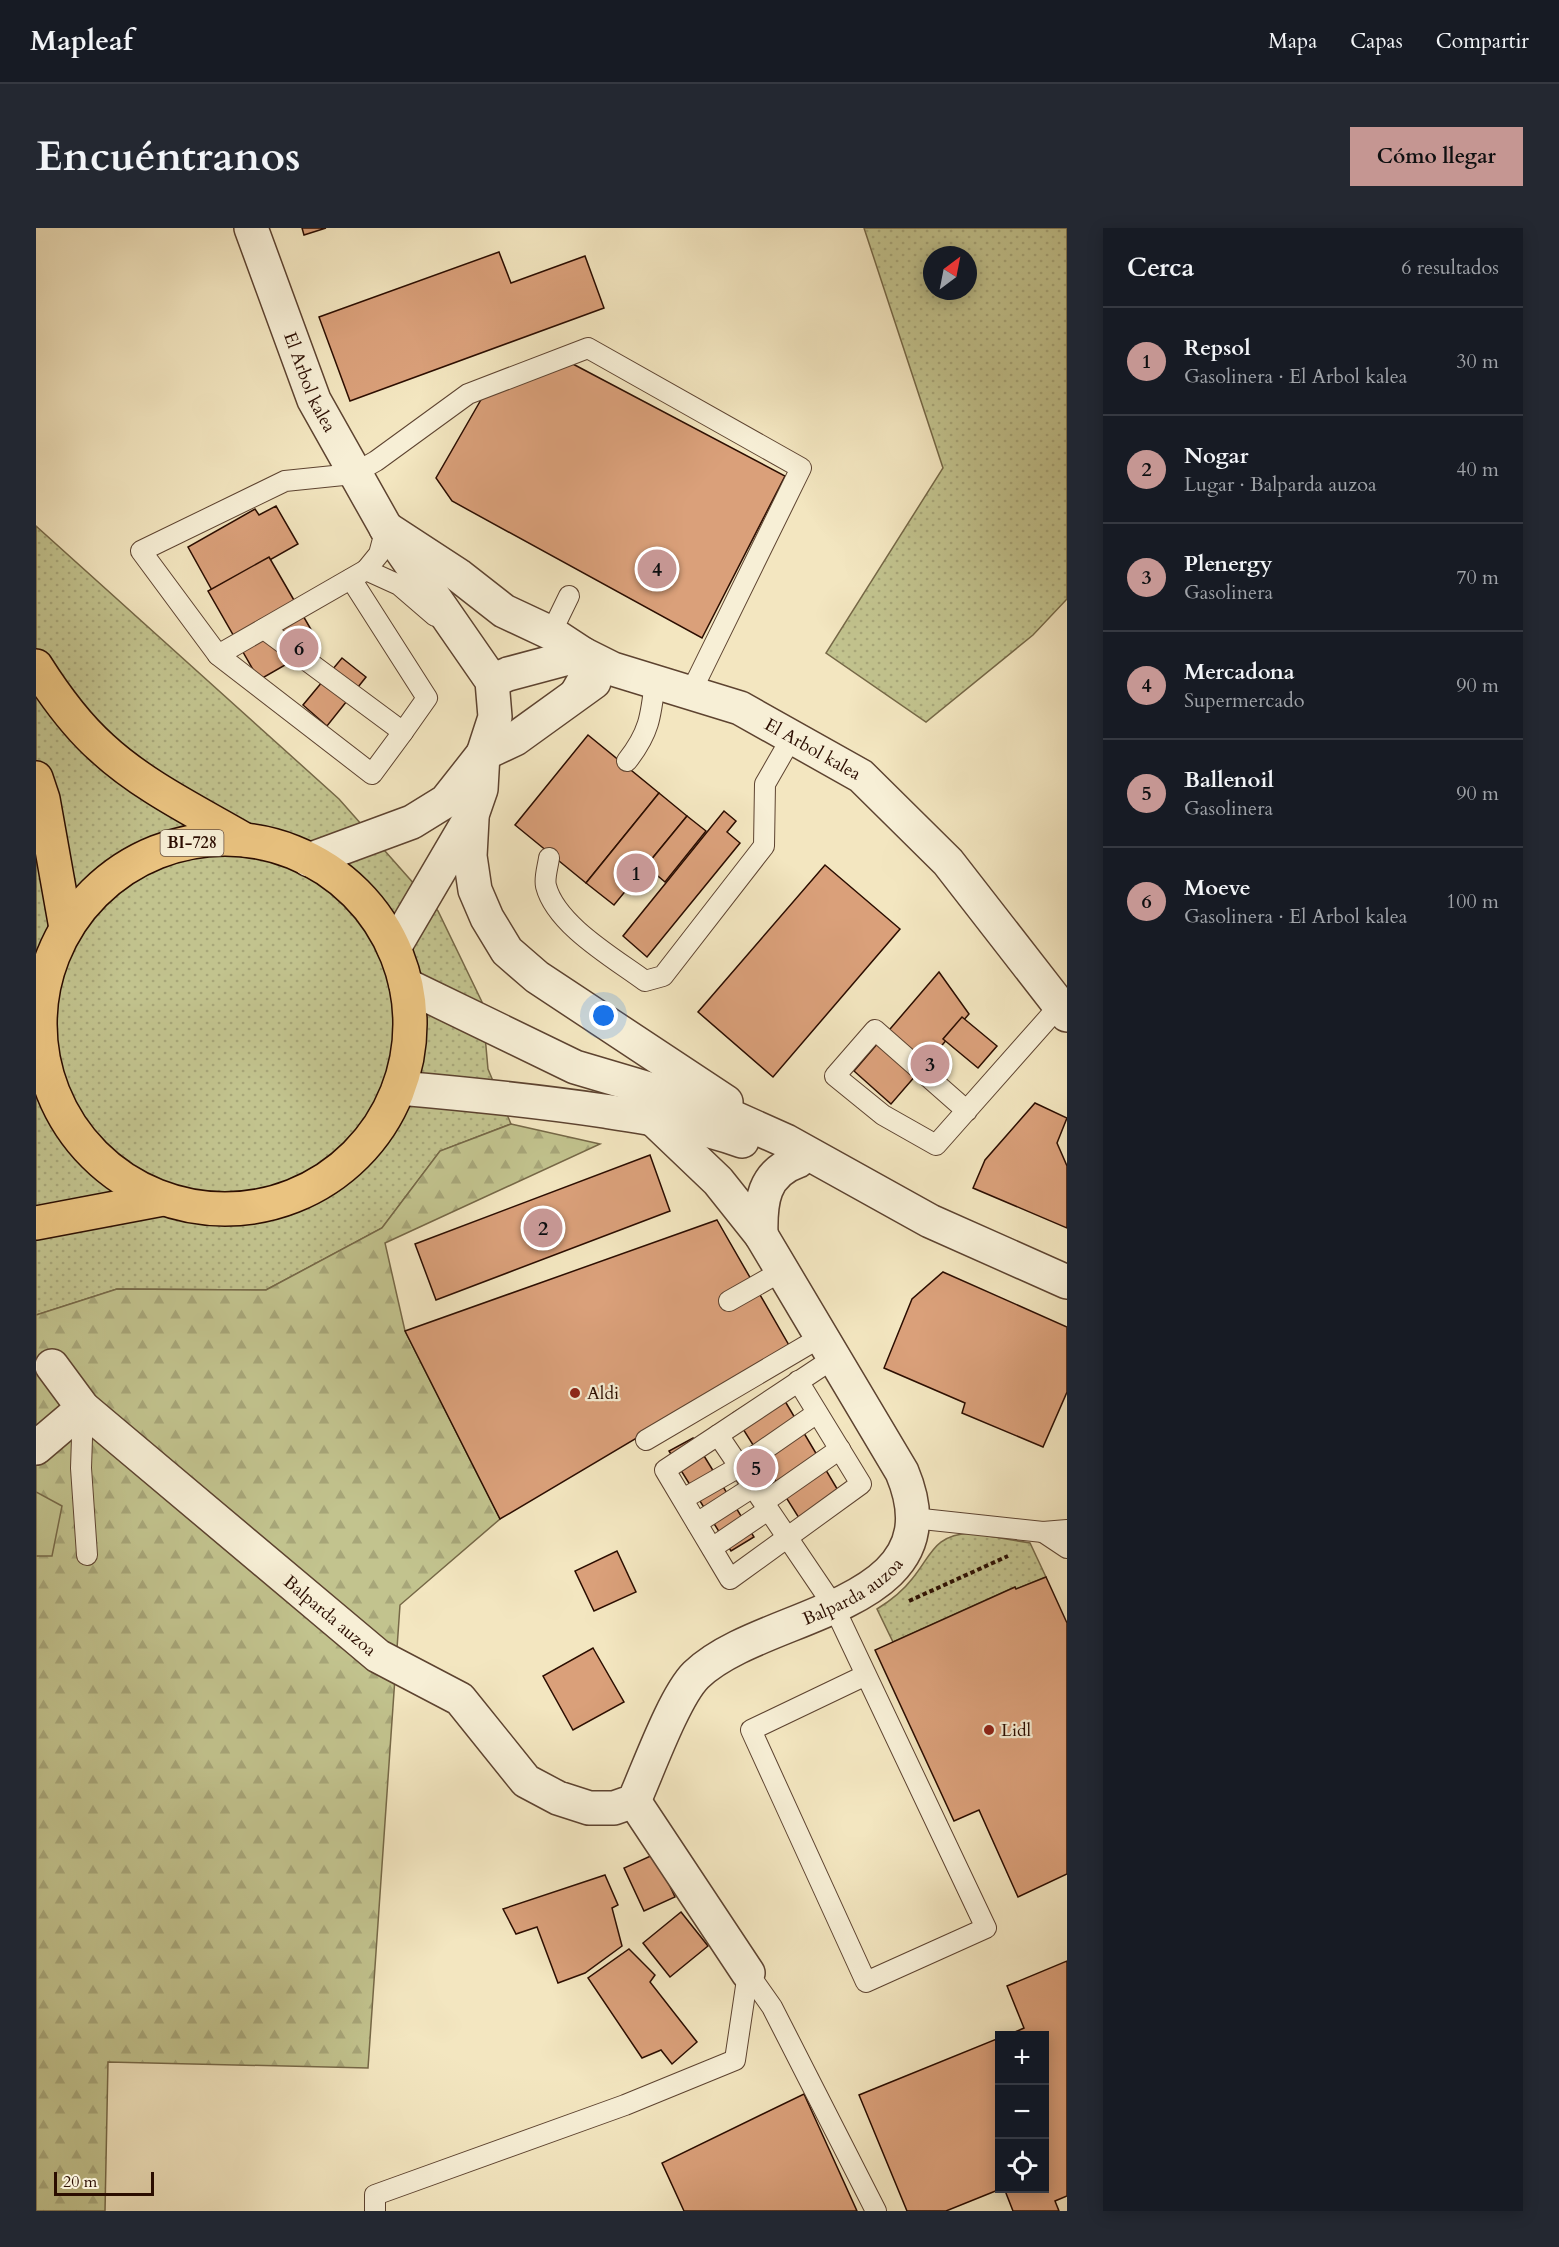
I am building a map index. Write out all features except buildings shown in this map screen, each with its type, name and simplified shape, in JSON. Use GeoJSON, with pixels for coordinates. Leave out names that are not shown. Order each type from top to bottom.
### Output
{"type":"FeatureCollection","features":[{"type":"Feature","properties":{"kind":"main road","name":"BI-728"},"geometry":{"type":"LineString","coordinates":[[36,666],[62,706],[102,748],[139,777],[244,840]]}},
{"type":"Feature","properties":{"kind":"main road"},"geometry":{"type":"LineString","coordinates":[[39,789],[66,928]]}},
{"type":"Feature","properties":{"kind":"main road","name":"BI-728"},"geometry":{"type":"LineString","coordinates":[[244,840],[278,847],[309,860],[336,876],[359,897],[378,921],[394,948],[406,985],[410,1020],[408,1055],[399,1089],[377,1131],[352,1160],[304,1192],[259,1207],[210,1209],[163,1199],[124,1180],[90,1151],[64,1116],[47,1076],[38,1035],[41,996],[50,961],[66,928],[92,895],[124,868],[162,850],[203,841],[244,840]]}},
{"type":"Feature","properties":{"kind":"main road"},"geometry":{"type":"LineString","coordinates":[[36,1223],[163,1199]]}},
{"type":"Feature","properties":{"kind":"street","name":"El Arbol kalea"},"geometry":{"type":"LineString","coordinates":[[251,228],[314,400],[353,474],[386,528],[492,681],[495,717],[483,754],[480,789],[472,815],[394,948]]}},
{"type":"Feature","properties":{"kind":"street","name":"El Arbol kalea"},"geometry":{"type":"LineString","coordinates":[[386,528],[458,575],[504,611],[551,633],[583,654],[613,669],[740,708],[861,776],[948,862],[1063,1010]]}},
{"type":"Feature","properties":{"kind":"street"},"geometry":{"type":"LineString","coordinates":[[492,681],[508,674],[583,654],[585,679],[577,693]]}},
{"type":"Feature","properties":{"kind":"street","name":"El Arbol kalea"},"geometry":{"type":"LineString","coordinates":[[309,860],[420,817],[446,801],[483,754],[515,739],[613,669]]}},
{"type":"Feature","properties":{"kind":"street"},"geometry":{"type":"LineString","coordinates":[[472,815],[470,856],[475,890],[487,918],[507,951],[537,977],[792,1151]]}},
{"type":"Feature","properties":{"kind":"street"},"geometry":{"type":"LineString","coordinates":[[406,985],[575,1067],[710,1107],[930,1221],[1067,1282]]}},
{"type":"Feature","properties":{"kind":"street"},"geometry":{"type":"LineString","coordinates":[[399,1089],[516,1098],[651,1118],[792,1151]]}},
{"type":"Feature","properties":{"kind":"street","name":"Balparda auzoa"},"geometry":{"type":"LineString","coordinates":[[52,1366],[83,1408],[378,1656],[460,1699],[526,1781],[558,1798],[590,1808],[614,1808],[634,1801],[681,1698],[696,1676],[727,1654],[872,1587],[892,1571],[907,1543],[912,1518],[908,1488],[902,1472],[761,1235],[718,1181],[651,1118]]}},
{"type":"Feature","properties":{"kind":"street","name":"Balparda auzoa"},"geometry":{"type":"LineString","coordinates":[[761,1235],[760,1207],[766,1189],[792,1151]]}},
{"type":"Feature","properties":{"kind":"street"},"geometry":{"type":"LineString","coordinates":[[718,1181],[766,1189]]}},
{"type":"Feature","properties":{"kind":"street"},"geometry":{"type":"LineString","coordinates":[[36,1448],[83,1408]]}},
{"type":"Feature","properties":{"kind":"street"},"geometry":{"type":"LineString","coordinates":[[634,1801],[748,1973]]}},
{"type":"Feature","properties":{"kind":"lane"},"geometry":{"type":"LineString","coordinates":[[358,574],[427,698],[372,774],[218,655],[141,551],[285,481],[353,474],[376,461],[468,394],[588,348],[801,468],[691,692]]}},
{"type":"Feature","properties":{"kind":"lane"},"geometry":{"type":"LineString","coordinates":[[218,655],[358,574],[379,554],[386,528]]}},
{"type":"Feature","properties":{"kind":"lane"},"geometry":{"type":"LineString","coordinates":[[358,574],[399,585],[439,620],[492,681]]}},
{"type":"Feature","properties":{"kind":"lane"},"geometry":{"type":"LineString","coordinates":[[551,633],[568,596]]}},
{"type":"Feature","properties":{"kind":"lane"},"geometry":{"type":"LineString","coordinates":[[264,629],[404,732]]}},
{"type":"Feature","properties":{"kind":"lane"},"geometry":{"type":"LineString","coordinates":[[627,761],[643,740],[651,719],[655,681]]}},
{"type":"Feature","properties":{"kind":"lane"},"geometry":{"type":"LineString","coordinates":[[549,858],[546,884],[557,911],[585,936],[645,981],[663,976],[764,846],[765,784],[792,737]]}},
{"type":"Feature","properties":{"kind":"lane"},"geometry":{"type":"LineString","coordinates":[[967,1111],[875,1030],[835,1076],[883,1115],[936,1145],[1063,1010]]}},
{"type":"Feature","properties":{"kind":"lane"},"geometry":{"type":"LineString","coordinates":[[729,1302],[782,1271]]}},
{"type":"Feature","properties":{"kind":"lane"},"geometry":{"type":"LineString","coordinates":[[798,1381],[861,1484],[730,1579],[665,1470],[798,1381],[827,1347]]}},
{"type":"Feature","properties":{"kind":"lane"},"geometry":{"type":"LineString","coordinates":[[646,1440],[827,1347]]}},
{"type":"Feature","properties":{"kind":"lane"},"geometry":{"type":"LineString","coordinates":[[83,1408],[81,1468],[87,1555]]}},
{"type":"Feature","properties":{"kind":"lane"},"geometry":{"type":"LineString","coordinates":[[683,1499],[740,1467],[818,1413]]}},
{"type":"Feature","properties":{"kind":"lane"},"geometry":{"type":"LineString","coordinates":[[718,1435],[833,1605],[986,1928],[866,1982],[751,1730],[866,1675]]}},
{"type":"Feature","properties":{"kind":"lane"},"geometry":{"type":"LineString","coordinates":[[712,1548],[762,1500],[840,1449]]}},
{"type":"Feature","properties":{"kind":"lane"},"geometry":{"type":"LineString","coordinates":[[697,1523],[762,1500]]}},
{"type":"Feature","properties":{"kind":"lane"},"geometry":{"type":"LineString","coordinates":[[912,1518],[1053,1533],[1067,1548]]}},
{"type":"Feature","properties":{"kind":"lane"},"geometry":{"type":"LineString","coordinates":[[375,2211],[375,2195],[625,2105],[735,2060],[748,1973]]}},
{"type":"Feature","properties":{"kind":"lane"},"geometry":{"type":"LineString","coordinates":[[748,1973],[772,2007],[876,2211]]}},
{"type":"Feature","properties":{"kind":"path"},"geometry":{"type":"LineString","coordinates":[[903,1604],[1053,1533]]}},
{"type":"Feature","properties":{"kind":"green space"},"geometry":{"type":"Polygon","coordinates":[[[864,228],[1067,228],[1067,599],[1033,635],[926,722],[826,653],[943,468],[864,228]]]}},
{"type":"Feature","properties":{"kind":"green space"},"geometry":{"type":"Polygon","coordinates":[[[36,526],[339,799],[438,911],[482,1002],[488,1069],[511,1124],[440,1151],[382,1228],[266,1290],[117,1289],[36,1315],[36,526]]]}},
{"type":"Feature","properties":{"kind":"green space"},"geometry":{"type":"Polygon","coordinates":[[[511,1124],[600,1144],[385,1243],[405,1331],[500,1519],[400,1605],[368,2068],[108,2062],[105,2211],[36,2211],[36,1315],[117,1289],[266,1290],[382,1228],[440,1151],[511,1124]]]}},
{"type":"Feature","properties":{"kind":"green space"},"geometry":{"type":"Polygon","coordinates":[[[36,1492],[62,1506],[52,1556],[36,1556],[36,1492]]]}},
{"type":"Feature","properties":{"kind":"green space"},"geometry":{"type":"Polygon","coordinates":[[[971,1533],[1030,1543],[1046,1577],[1016,1589],[1015,1587],[893,1642],[877,1609],[904,1588],[941,1542],[958,1535],[971,1533]]]}},
{"type":"Feature","properties":{"kind":"place","name":"Mercadona"},"geometry":{"type":"Point","coordinates":[657,569]}},
{"type":"Feature","properties":{"kind":"place","name":"Moeve"},"geometry":{"type":"Point","coordinates":[299,648]}},
{"type":"Feature","properties":{"kind":"place","name":"Repsol"},"geometry":{"type":"Point","coordinates":[636,873]}},
{"type":"Feature","properties":{"kind":"place","name":"Plenergy"},"geometry":{"type":"Point","coordinates":[930,1064]}},
{"type":"Feature","properties":{"kind":"place","name":"Nogar"},"geometry":{"type":"Point","coordinates":[543,1228]}},
{"type":"Feature","properties":{"kind":"place","name":"Aldi"},"geometry":{"type":"Point","coordinates":[575,1393]}},
{"type":"Feature","properties":{"kind":"place","name":"Ballenoil"},"geometry":{"type":"Point","coordinates":[756,1468]}},
{"type":"Feature","properties":{"kind":"place","name":"Lidl"},"geometry":{"type":"Point","coordinates":[989,1730]}}]}
